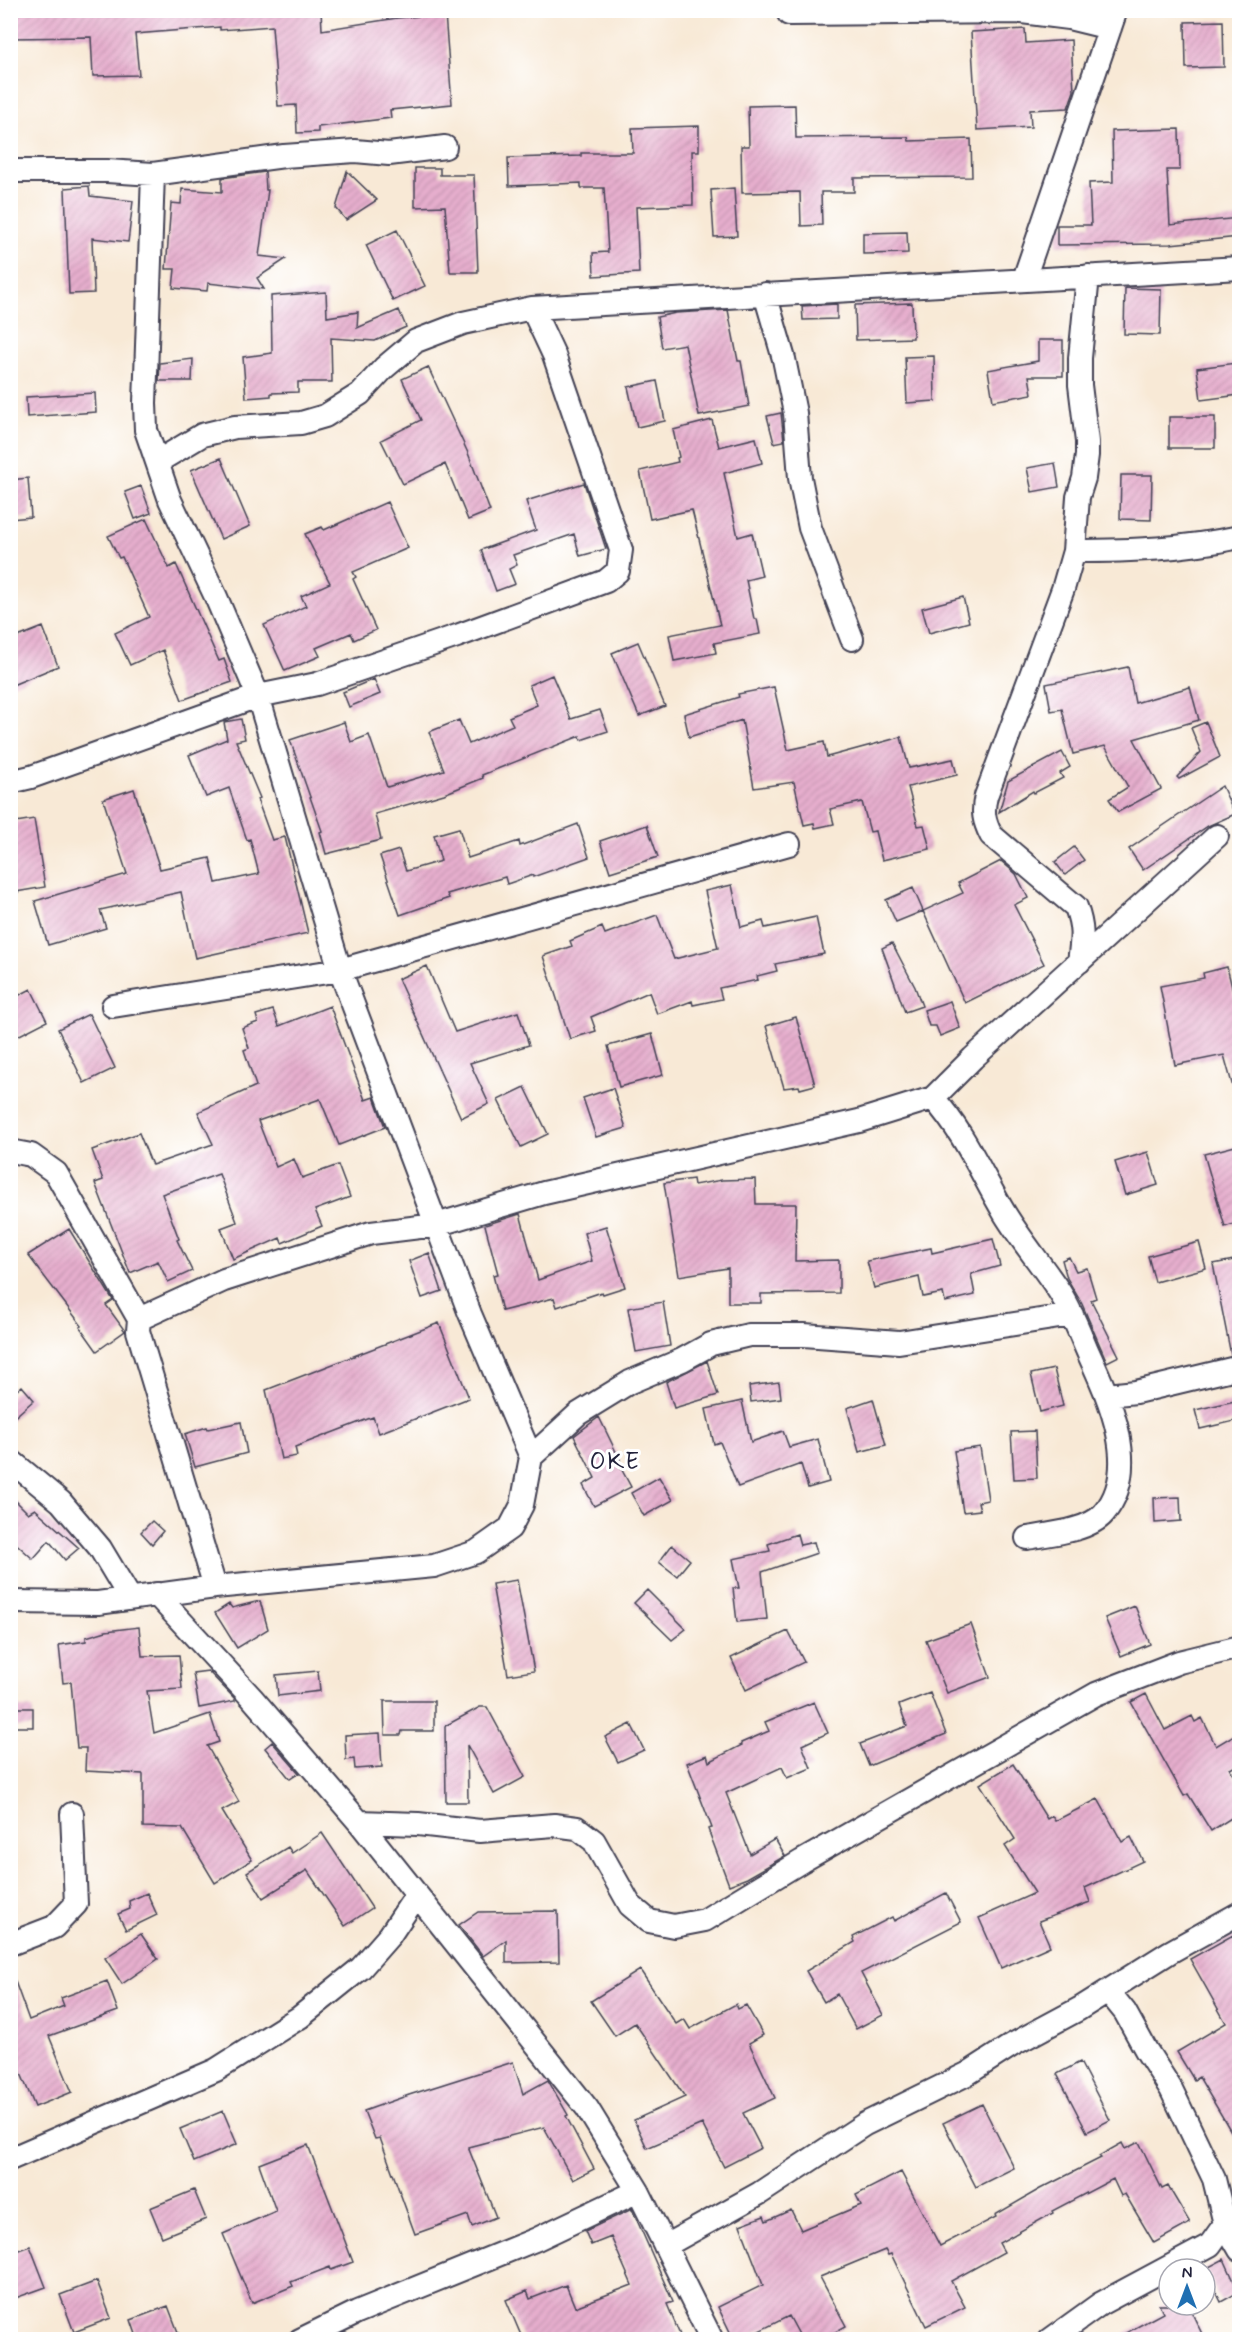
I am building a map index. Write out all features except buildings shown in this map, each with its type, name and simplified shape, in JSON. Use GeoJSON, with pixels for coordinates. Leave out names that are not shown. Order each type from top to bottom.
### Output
{"type":"FeatureCollection","features":[{"type":"Feature","properties":{"kind":"street"},"geometry":{"type":"LineString","coordinates":[[789,14],[1022,12],[1069,18],[1113,19],[1024,279]]}},
{"type":"Feature","properties":{"kind":"street"},"geometry":{"type":"LineString","coordinates":[[10,171],[107,171],[153,174],[284,156],[355,151],[398,153],[445,147]]}},
{"type":"Feature","properties":{"kind":"street"},"geometry":{"type":"LineString","coordinates":[[10,1602],[98,1603],[215,1587],[424,1568],[476,1552],[510,1528],[522,1505],[531,1457],[470,1314],[340,970],[258,696],[216,597],[170,500],[146,430],[153,174]]}},
{"type":"Feature","properties":{"kind":"street"},"geometry":{"type":"LineString","coordinates":[[157,462],[202,435],[235,427],[301,423],[325,416],[360,394],[384,368],[416,341],[463,323],[532,308],[1239,268]]}},
{"type":"Feature","properties":{"kind":"street"},"geometry":{"type":"LineString","coordinates":[[1078,962],[1083,938],[1082,924],[1076,907],[991,835],[982,811],[1063,590],[1074,551],[1078,497],[1084,478],[1087,442],[1080,385],[1080,358],[1088,276]]}},
{"type":"Feature","properties":{"kind":"street"},"geometry":{"type":"LineString","coordinates":[[765,294],[784,359],[795,413],[800,478],[810,528],[852,639]]}},
{"type":"Feature","properties":{"kind":"street"},"geometry":{"type":"LineString","coordinates":[[10,782],[31,777],[258,696],[317,684],[457,636],[606,581],[618,572],[621,550],[554,355],[532,308]]}},
{"type":"Feature","properties":{"kind":"street"},"geometry":{"type":"LineString","coordinates":[[1074,551],[1144,551],[1204,545],[1239,537]]}},
{"type":"Feature","properties":{"kind":"street"},"geometry":{"type":"LineString","coordinates":[[139,1319],[224,1280],[371,1233],[436,1225],[544,1193],[859,1121],[933,1098],[1217,836]]}},
{"type":"Feature","properties":{"kind":"street"},"geometry":{"type":"LineString","coordinates":[[113,1006],[340,970],[789,843]]}},
{"type":"Feature","properties":{"kind":"street"},"geometry":{"type":"LineString","coordinates":[[933,1098],[967,1143],[1032,1257],[1058,1289],[1107,1395],[1117,1424],[1121,1465],[1115,1496],[1102,1515],[1076,1529],[1027,1538]]}},
{"type":"Feature","properties":{"kind":"street"},"geometry":{"type":"LineString","coordinates":[[10,1151],[31,1155],[56,1173],[139,1319],[138,1331],[215,1587]]}},
{"type":"Feature","properties":{"kind":"street"},"geometry":{"type":"LineString","coordinates":[[531,1457],[578,1414],[630,1382],[682,1360],[711,1344],[749,1335],[804,1335],[899,1342],[1072,1315]]}},
{"type":"Feature","properties":{"kind":"street"},"geometry":{"type":"LineString","coordinates":[[1107,1395],[1136,1392],[1239,1367]]}},
{"type":"Feature","properties":{"kind":"street"},"geometry":{"type":"LineString","coordinates":[[10,1460],[61,1502],[99,1548],[130,1598]]}},
{"type":"Feature","properties":{"kind":"street"},"geometry":{"type":"LineString","coordinates":[[156,1594],[252,1698],[359,1822],[587,2108],[638,2191],[712,2340]]}},
{"type":"Feature","properties":{"kind":"street"},"geometry":{"type":"LineString","coordinates":[[359,1822],[418,1824],[480,1831],[554,1825],[577,1828],[594,1841],[630,1905],[649,1921],[674,1926],[705,1920],[802,1861],[1096,1694],[1179,1662],[1239,1647]]}},
{"type":"Feature","properties":{"kind":"street"},"geometry":{"type":"LineString","coordinates":[[10,1944],[54,1927],[76,1904],[72,1814]]}},
{"type":"Feature","properties":{"kind":"street"},"geometry":{"type":"LineString","coordinates":[[10,2159],[216,2070],[300,2017],[361,1968],[390,1935],[416,1896]]}},
{"type":"Feature","properties":{"kind":"street"},"geometry":{"type":"LineString","coordinates":[[665,2246],[760,2193],[865,2124],[967,2074],[1012,2045],[1239,1913]]}},
{"type":"Feature","properties":{"kind":"street"},"geometry":{"type":"LineString","coordinates":[[1108,1990],[1125,2012],[1171,2089],[1214,2179],[1225,2224],[1239,2250]]}},
{"type":"Feature","properties":{"kind":"street"},"geometry":{"type":"LineString","coordinates":[[300,2340],[357,2312],[537,2239],[638,2191]]}},
{"type":"Feature","properties":{"kind":"street"},"geometry":{"type":"LineString","coordinates":[[1050,2340],[1100,2304],[1210,2245],[1225,2224]]}},
{"type":"Feature","properties":{"kind":"district","name":"OKE"},"geometry":{"type":"Point","coordinates":[615,1462]}}]}
